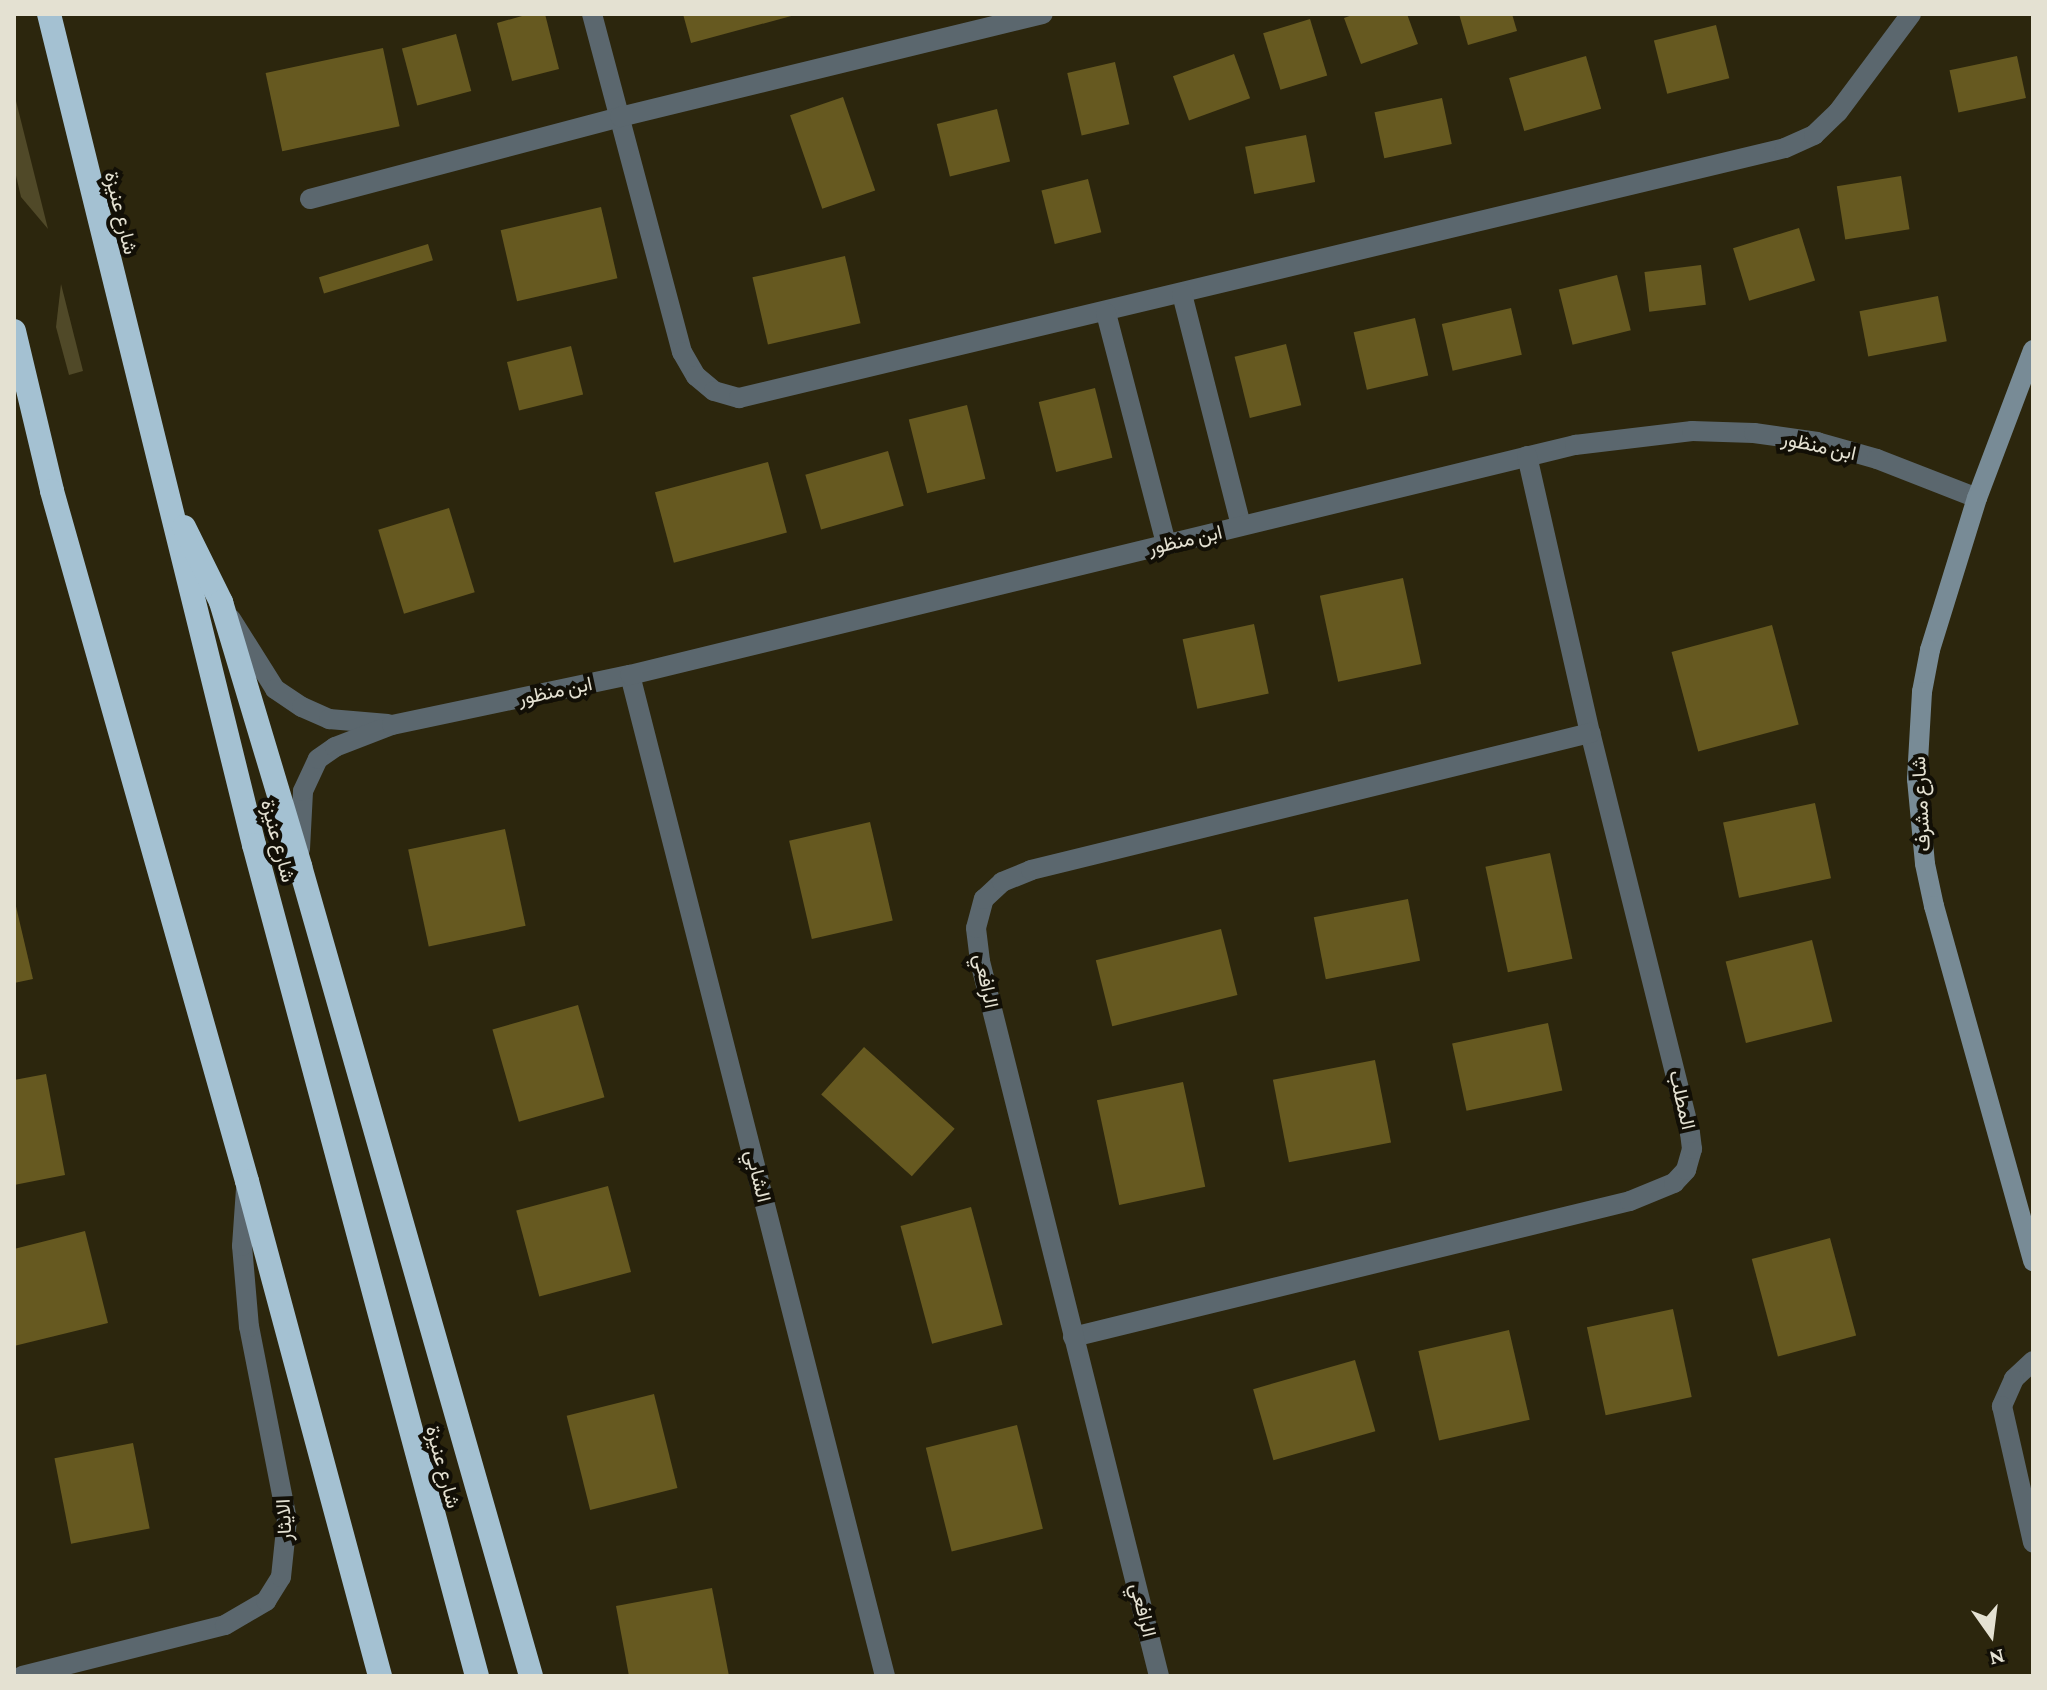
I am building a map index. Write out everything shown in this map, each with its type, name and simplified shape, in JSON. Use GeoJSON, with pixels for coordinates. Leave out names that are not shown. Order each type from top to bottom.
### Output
{"type":"FeatureCollection","features":[{"type":"Feature","properties":{"kind":"highway","name":"شارع عنيزة"},"geometry":{"type":"LineString","coordinates":[[49,14],[161,478],[410,1437],[477,1676]]}},
{"type":"Feature","properties":{"kind":"highway"},"geometry":{"type":"LineString","coordinates":[[14,331],[52,491],[247,1181],[380,1676]]}},
{"type":"Feature","properties":{"kind":"highway"},"geometry":{"type":"LineString","coordinates":[[161,478],[221,602],[300,866],[531,1676]]}},
{"type":"Feature","properties":{"kind":"street"},"geometry":{"type":"LineString","coordinates":[[592,14],[682,352],[696,376],[714,391],[739,398],[1106,313],[1785,148],[1814,135],[1838,112],[1898,37],[1911,14]]}},
{"type":"Feature","properties":{"kind":"street"},"geometry":{"type":"LineString","coordinates":[[310,199],[620,117],[1043,14]]}},
{"type":"Feature","properties":{"kind":"street"},"geometry":{"type":"LineString","coordinates":[[1182,294],[1241,526]]}},
{"type":"Feature","properties":{"kind":"street"},"geometry":{"type":"LineString","coordinates":[[1106,313],[1166,544]]}},
{"type":"Feature","properties":{"kind":"street","name":"شارع مشرف"},"geometry":{"type":"LineString","coordinates":[[2033,350],[1977,498],[1930,650],[1922,692],[1917,749],[1919,821],[1934,906],[2033,1261]]}},
{"type":"Feature","properties":{"kind":"street","name":"ابن منظور"},"geometry":{"type":"LineString","coordinates":[[300,866],[299,826],[303,791],[318,759],[335,747],[392,725],[630,675],[1575,445],[1692,431],[1754,433],[1817,442],[1877,459],[1977,498]]}},
{"type":"Feature","properties":{"kind":"street","name":"المطلب"},"geometry":{"type":"LineString","coordinates":[[1073,1337],[1630,1201],[1674,1183],[1686,1170],[1692,1149],[1690,1133],[1590,733],[1527,456]]}},
{"type":"Feature","properties":{"kind":"street","name":"ابن منظور"},"geometry":{"type":"LineString","coordinates":[[221,602],[275,689],[302,707],[329,719],[392,725]]}},
{"type":"Feature","properties":{"kind":"street","name":"الشابي"},"geometry":{"type":"LineString","coordinates":[[630,675],[885,1676]]}},
{"type":"Feature","properties":{"kind":"street","name":"الرافعي"},"geometry":{"type":"LineString","coordinates":[[1159,1676],[980,961],[976,928],[984,899],[1002,882],[1031,870],[1590,733]]}},
{"type":"Feature","properties":{"kind":"street","name":"الايثار"},"geometry":{"type":"LineString","coordinates":[[22,1676],[225,1625],[266,1601],[281,1577],[287,1520],[249,1327],[242,1246],[247,1181]]}},
{"type":"Feature","properties":{"kind":"street"},"geometry":{"type":"LineString","coordinates":[[2033,1361],[2014,1379],[2002,1406],[2033,1543]]}},
{"type":"Feature","properties":{"kind":"shaded area"},"geometry":{"type":"Polygon","coordinates":[[[14,98],[48,229],[21,197],[14,167],[14,98]]]}},
{"type":"Feature","properties":{"kind":"shaded area"},"geometry":{"type":"Polygon","coordinates":[[[61,284],[83,371],[69,375],[56,327],[61,284]]]}},
{"type":"Feature","properties":{"kind":"building"},"geometry":{"type":"Polygon","coordinates":[[[529,14],[545,14],[559,69],[512,81],[497,23],[529,14]]]}},
{"type":"Feature","properties":{"kind":"building"},"geometry":{"type":"Polygon","coordinates":[[[683,14],[795,14],[795,15],[691,43],[683,14]]]}},
{"type":"Feature","properties":{"kind":"building"},"geometry":{"type":"Polygon","coordinates":[[[1355,14],[1407,14],[1418,44],[1361,64],[1344,18],[1355,14]]]}},
{"type":"Feature","properties":{"kind":"building"},"geometry":{"type":"Polygon","coordinates":[[[1459,14],[1512,14],[1517,31],[1468,45],[1459,14]]]}},
{"type":"Feature","properties":{"kind":"building"},"geometry":{"type":"Polygon","coordinates":[[[1310,19],[1327,75],[1280,90],[1263,33],[1310,19]]]}},
{"type":"Feature","properties":{"kind":"building"},"geometry":{"type":"Polygon","coordinates":[[[1716,25],[1729,78],[1667,94],[1654,40],[1716,25]]]}},
{"type":"Feature","properties":{"kind":"building"},"geometry":{"type":"Polygon","coordinates":[[[456,34],[471,91],[417,105],[402,48],[456,34]]]}},
{"type":"Feature","properties":{"kind":"building"},"geometry":{"type":"Polygon","coordinates":[[[383,48],[400,126],[282,151],[266,73],[383,48]]]}},
{"type":"Feature","properties":{"kind":"building"},"geometry":{"type":"Polygon","coordinates":[[[1234,54],[1250,98],[1189,120],[1173,76],[1234,54]]]}},
{"type":"Feature","properties":{"kind":"building"},"geometry":{"type":"Polygon","coordinates":[[[1586,56],[1601,109],[1524,131],[1509,78],[1586,56]]]}},
{"type":"Feature","properties":{"kind":"building"},"geometry":{"type":"Polygon","coordinates":[[[2017,56],[2026,98],[1958,112],[1950,70],[2017,56]]]}},
{"type":"Feature","properties":{"kind":"building"},"geometry":{"type":"Polygon","coordinates":[[[1115,62],[1129,124],[1082,135],[1067,73],[1115,62]]]}},
{"type":"Feature","properties":{"kind":"building"},"geometry":{"type":"Polygon","coordinates":[[[843,97],[875,191],[822,209],[790,115],[843,97]]]}},
{"type":"Feature","properties":{"kind":"building"},"geometry":{"type":"Polygon","coordinates":[[[1442,98],[1452,144],[1384,158],[1375,112],[1442,98]]]}},
{"type":"Feature","properties":{"kind":"building"},"geometry":{"type":"Polygon","coordinates":[[[997,109],[1010,161],[950,176],[937,124],[997,109]]]}},
{"type":"Feature","properties":{"kind":"building"},"geometry":{"type":"Polygon","coordinates":[[[1306,135],[1315,182],[1254,194],[1245,147],[1306,135]]]}},
{"type":"Feature","properties":{"kind":"building"},"geometry":{"type":"Polygon","coordinates":[[[1901,176],[1909,229],[1845,240],[1837,186],[1901,176]]]}},
{"type":"Feature","properties":{"kind":"building"},"geometry":{"type":"Polygon","coordinates":[[[1088,179],[1101,232],[1055,244],[1041,191],[1088,179]]]}},
{"type":"Feature","properties":{"kind":"building"},"geometry":{"type":"Polygon","coordinates":[[[601,207],[617,278],[517,301],[501,230],[601,207]]]}},
{"type":"Feature","properties":{"kind":"building"},"geometry":{"type":"Polygon","coordinates":[[[1799,228],[1815,281],[1749,301],[1733,248],[1799,228]]]}},
{"type":"Feature","properties":{"kind":"building"},"geometry":{"type":"Polygon","coordinates":[[[428,244],[433,260],[324,294],[319,277],[428,244]]]}},
{"type":"Feature","properties":{"kind":"building"},"geometry":{"type":"Polygon","coordinates":[[[845,256],[861,323],[768,345],[752,277],[845,256]]]}},
{"type":"Feature","properties":{"kind":"building"},"geometry":{"type":"Polygon","coordinates":[[[1701,265],[1706,305],[1649,312],[1644,272],[1701,265]]]}},
{"type":"Feature","properties":{"kind":"building"},"geometry":{"type":"Polygon","coordinates":[[[1617,275],[1631,330],[1573,345],[1559,290],[1617,275]]]}},
{"type":"Feature","properties":{"kind":"building"},"geometry":{"type":"Polygon","coordinates":[[[1938,296],[1947,341],[1868,356],[1859,311],[1938,296]]]}},
{"type":"Feature","properties":{"kind":"building"},"geometry":{"type":"Polygon","coordinates":[[[1511,308],[1522,355],[1453,371],[1442,324],[1511,308]]]}},
{"type":"Feature","properties":{"kind":"building"},"geometry":{"type":"Polygon","coordinates":[[[1415,318],[1428,375],[1367,390],[1354,332],[1415,318]]]}},
{"type":"Feature","properties":{"kind":"building"},"geometry":{"type":"Polygon","coordinates":[[[1286,344],[1301,405],[1250,418],[1235,357],[1286,344]]]}},
{"type":"Feature","properties":{"kind":"building"},"geometry":{"type":"Polygon","coordinates":[[[571,346],[583,395],[519,410],[507,362],[571,346]]]}},
{"type":"Feature","properties":{"kind":"building"},"geometry":{"type":"Polygon","coordinates":[[[1095,388],[1112,458],[1056,472],[1039,402],[1095,388]]]}},
{"type":"Feature","properties":{"kind":"building"},"geometry":{"type":"Polygon","coordinates":[[[967,405],[985,479],[927,493],[909,420],[967,405]]]}},
{"type":"Feature","properties":{"kind":"building"},"geometry":{"type":"Polygon","coordinates":[[[888,451],[904,506],[821,529],[805,475],[888,451]]]}},
{"type":"Feature","properties":{"kind":"building"},"geometry":{"type":"Polygon","coordinates":[[[768,462],[787,533],[674,563],[655,492],[768,462]]]}},
{"type":"Feature","properties":{"kind":"building"},"geometry":{"type":"Polygon","coordinates":[[[449,508],[475,592],[404,614],[378,530],[449,508]]]}},
{"type":"Feature","properties":{"kind":"building"},"geometry":{"type":"Polygon","coordinates":[[[1403,578],[1421,664],[1338,682],[1320,596],[1403,578]]]}},
{"type":"Feature","properties":{"kind":"building"},"geometry":{"type":"Polygon","coordinates":[[[1254,624],[1269,693],[1197,709],[1183,639],[1254,624]]]}},
{"type":"Feature","properties":{"kind":"building"},"geometry":{"type":"Polygon","coordinates":[[[1772,625],[1799,724],[1698,751],[1672,652],[1772,625]]]}},
{"type":"Feature","properties":{"kind":"building"},"geometry":{"type":"Polygon","coordinates":[[[1815,803],[1831,878],[1739,898],[1723,823],[1815,803]]]}},
{"type":"Feature","properties":{"kind":"building"},"geometry":{"type":"Polygon","coordinates":[[[870,822],[893,920],[812,939],[789,841],[870,822]]]}},
{"type":"Feature","properties":{"kind":"building"},"geometry":{"type":"Polygon","coordinates":[[[505,829],[526,926],[429,946],[408,850],[505,829]]]}},
{"type":"Feature","properties":{"kind":"building"},"geometry":{"type":"Polygon","coordinates":[[[1550,853],[1572,959],[1508,972],[1485,867],[1550,853]]]}},
{"type":"Feature","properties":{"kind":"building"},"geometry":{"type":"Polygon","coordinates":[[[14,898],[33,979],[14,983],[14,898]]]}},
{"type":"Feature","properties":{"kind":"building"},"geometry":{"type":"Polygon","coordinates":[[[1408,899],[1420,961],[1326,979],[1314,917],[1408,899]]]}},
{"type":"Feature","properties":{"kind":"building"},"geometry":{"type":"Polygon","coordinates":[[[1221,929],[1237,995],[1112,1026],[1096,960],[1221,929]]]}},
{"type":"Feature","properties":{"kind":"building"},"geometry":{"type":"Polygon","coordinates":[[[1812,940],[1832,1022],[1746,1043],[1726,962],[1812,940]]]}},
{"type":"Feature","properties":{"kind":"building"},"geometry":{"type":"Polygon","coordinates":[[[578,1005],[604,1097],[519,1122],[492,1030],[578,1005]]]}},
{"type":"Feature","properties":{"kind":"building"},"geometry":{"type":"Polygon","coordinates":[[[1548,1023],[1562,1090],[1466,1111],[1452,1043],[1548,1023]]]}},
{"type":"Feature","properties":{"kind":"building"},"geometry":{"type":"Polygon","coordinates":[[[864,1047],[955,1129],[912,1176],[821,1095],[864,1047]]]}},
{"type":"Feature","properties":{"kind":"building"},"geometry":{"type":"Polygon","coordinates":[[[1375,1060],[1391,1142],[1289,1162],[1273,1080],[1375,1060]]]}},
{"type":"Feature","properties":{"kind":"building"},"geometry":{"type":"Polygon","coordinates":[[[46,1074],[65,1175],[14,1185],[14,1080],[46,1074]]]}},
{"type":"Feature","properties":{"kind":"building"},"geometry":{"type":"Polygon","coordinates":[[[1183,1082],[1205,1187],[1119,1205],[1097,1100],[1183,1082]]]}},
{"type":"Feature","properties":{"kind":"building"},"geometry":{"type":"Polygon","coordinates":[[[608,1186],[631,1272],[539,1297],[516,1211],[608,1186]]]}},
{"type":"Feature","properties":{"kind":"building"},"geometry":{"type":"Polygon","coordinates":[[[971,1207],[1003,1325],[932,1344],[900,1226],[971,1207]]]}},
{"type":"Feature","properties":{"kind":"building"},"geometry":{"type":"Polygon","coordinates":[[[85,1231],[108,1323],[14,1346],[14,1249],[85,1231]]]}},
{"type":"Feature","properties":{"kind":"building"},"geometry":{"type":"Polygon","coordinates":[[[1830,1238],[1856,1336],[1778,1357],[1752,1259],[1830,1238]]]}},
{"type":"Feature","properties":{"kind":"building"},"geometry":{"type":"Polygon","coordinates":[[[1673,1309],[1692,1397],[1606,1415],[1587,1327],[1673,1309]]]}},
{"type":"Feature","properties":{"kind":"building"},"geometry":{"type":"Polygon","coordinates":[[[1509,1330],[1530,1420],[1439,1441],[1418,1351],[1509,1330]]]}},
{"type":"Feature","properties":{"kind":"building"},"geometry":{"type":"Polygon","coordinates":[[[1355,1360],[1375,1431],[1274,1460],[1253,1389],[1355,1360]]]}},
{"type":"Feature","properties":{"kind":"building"},"geometry":{"type":"Polygon","coordinates":[[[654,1394],[677,1488],[590,1510],[567,1416],[654,1394]]]}},
{"type":"Feature","properties":{"kind":"building"},"geometry":{"type":"Polygon","coordinates":[[[1017,1425],[1043,1529],[952,1552],[926,1448],[1017,1425]]]}},
{"type":"Feature","properties":{"kind":"building"},"geometry":{"type":"Polygon","coordinates":[[[133,1443],[150,1528],[71,1544],[54,1458],[133,1443]]]}},
{"type":"Feature","properties":{"kind":"building"},"geometry":{"type":"Polygon","coordinates":[[[712,1588],[729,1676],[629,1676],[616,1606],[712,1588]]]}}]}
